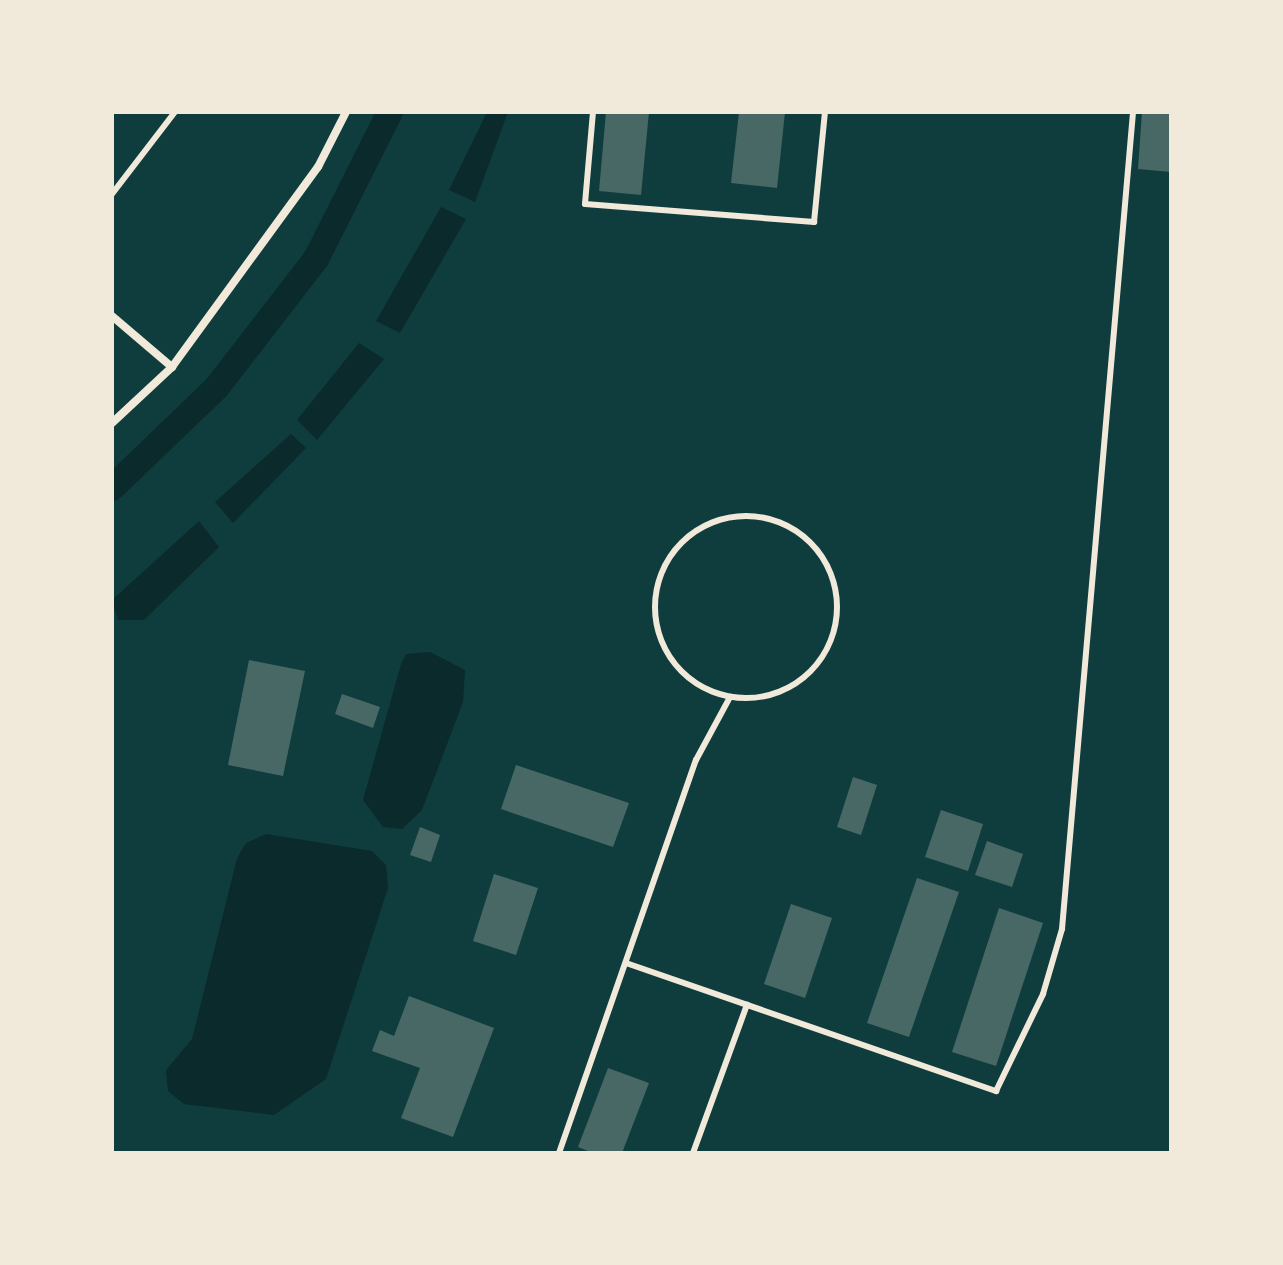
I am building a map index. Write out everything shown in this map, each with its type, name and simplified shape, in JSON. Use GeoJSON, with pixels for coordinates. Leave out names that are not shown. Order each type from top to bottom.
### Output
{"type":"FeatureCollection","features":[{"type":"Feature","properties":{"kind":"street"},"geometry":{"type":"LineString","coordinates":[[112,423],[172,367],[318,167],[346,112]]}},
{"type":"Feature","properties":{"kind":"street"},"geometry":{"type":"LineString","coordinates":[[112,316],[172,367]]}},
{"type":"Feature","properties":{"kind":"lane"},"geometry":{"type":"LineString","coordinates":[[112,194],[175,112]]}},
{"type":"Feature","properties":{"kind":"lane"},"geometry":{"type":"LineString","coordinates":[[593,112],[585,204],[814,222],[825,112]]}},
{"type":"Feature","properties":{"kind":"lane"},"geometry":{"type":"LineString","coordinates":[[626,963],[996,1091],[1030,1027],[1063,918],[1133,112]]}},
{"type":"Feature","properties":{"kind":"lane"},"geometry":{"type":"LineString","coordinates":[[752,516],[788,526],[817,549],[834,581],[837,618],[825,653],[801,680],[767,696],[730,697],[696,683],[669,658],[654,605],[662,569],[684,540],[716,521],[752,516]]}},
{"type":"Feature","properties":{"kind":"lane"},"geometry":{"type":"LineString","coordinates":[[559,1153],[696,760],[730,697]]}},
{"type":"Feature","properties":{"kind":"lane"},"geometry":{"type":"LineString","coordinates":[[693,1153],[747,1005]]}},
{"type":"Feature","properties":{"kind":"water"},"geometry":{"type":"Polygon","coordinates":[[[487,112],[508,112],[475,202],[449,190],[487,112]]]}},
{"type":"Feature","properties":{"kind":"water"},"geometry":{"type":"Polygon","coordinates":[[[441,207],[466,219],[400,333],[376,321],[441,207]]]}},
{"type":"Feature","properties":{"kind":"water"},"geometry":{"type":"Polygon","coordinates":[[[359,343],[384,359],[317,440],[297,420],[359,343]]]}},
{"type":"Feature","properties":{"kind":"water"},"geometry":{"type":"Polygon","coordinates":[[[291,434],[306,448],[233,523],[215,502],[291,434]]]}},
{"type":"Feature","properties":{"kind":"water"},"geometry":{"type":"Polygon","coordinates":[[[199,521],[219,547],[144,620],[118,620],[112,600],[199,521]]]}},
{"type":"Feature","properties":{"kind":"water"},"geometry":{"type":"Polygon","coordinates":[[[430,652],[465,670],[463,702],[422,810],[402,829],[383,827],[363,800],[401,664],[406,654],[430,652]]]}},
{"type":"Feature","properties":{"kind":"water"},"geometry":{"type":"Polygon","coordinates":[[[266,834],[372,851],[386,865],[388,888],[326,1079],[274,1115],[184,1104],[168,1091],[166,1070],[192,1039],[237,858],[246,843],[266,834]]]}},
{"type":"Feature","properties":{"kind":"building"},"geometry":{"type":"Polygon","coordinates":[[[606,112],[649,112],[641,195],[599,191],[606,112]]]}},
{"type":"Feature","properties":{"kind":"building"},"geometry":{"type":"Polygon","coordinates":[[[739,112],[785,112],[777,188],[731,183],[739,112]]]}},
{"type":"Feature","properties":{"kind":"building"},"geometry":{"type":"Polygon","coordinates":[[[1142,112],[1171,112],[1171,172],[1138,169],[1142,112]]]}},
{"type":"Feature","properties":{"kind":"building"},"geometry":{"type":"Polygon","coordinates":[[[249,660],[305,671],[283,776],[228,765],[249,660]]]}},
{"type":"Feature","properties":{"kind":"building"},"geometry":{"type":"Polygon","coordinates":[[[342,694],[380,707],[373,728],[335,714],[342,694]]]}},
{"type":"Feature","properties":{"kind":"building"},"geometry":{"type":"Polygon","coordinates":[[[516,765],[629,803],[613,847],[501,809],[516,765]]]}},
{"type":"Feature","properties":{"kind":"building"},"geometry":{"type":"Polygon","coordinates":[[[853,777],[877,785],[861,835],[837,827],[853,777]]]}},
{"type":"Feature","properties":{"kind":"building"},"geometry":{"type":"Polygon","coordinates":[[[941,810],[983,824],[968,871],[925,857],[941,810]]]}},
{"type":"Feature","properties":{"kind":"building"},"geometry":{"type":"Polygon","coordinates":[[[420,827],[440,835],[431,862],[410,855],[420,827]]]}},
{"type":"Feature","properties":{"kind":"building"},"geometry":{"type":"Polygon","coordinates":[[[987,841],[1023,854],[1012,887],[975,875],[987,841]]]}},
{"type":"Feature","properties":{"kind":"building"},"geometry":{"type":"Polygon","coordinates":[[[494,874],[538,888],[516,955],[473,941],[494,874]]]}},
{"type":"Feature","properties":{"kind":"building"},"geometry":{"type":"Polygon","coordinates":[[[917,878],[959,892],[909,1037],[867,1023],[917,878]]]}},
{"type":"Feature","properties":{"kind":"building"},"geometry":{"type":"Polygon","coordinates":[[[791,904],[832,918],[805,998],[764,984],[791,904]]]}},
{"type":"Feature","properties":{"kind":"building"},"geometry":{"type":"Polygon","coordinates":[[[999,908],[1043,923],[996,1066],[952,1052],[999,908]]]}},
{"type":"Feature","properties":{"kind":"building"},"geometry":{"type":"Polygon","coordinates":[[[409,996],[494,1028],[453,1137],[401,1118],[420,1068],[372,1051],[380,1030],[394,1036],[409,996]]]}},
{"type":"Feature","properties":{"kind":"building"},"geometry":{"type":"Polygon","coordinates":[[[608,1068],[649,1083],[622,1153],[593,1153],[578,1147],[608,1068]]]}},
{"type":"Feature","properties":{"kind":"waterway"},"geometry":{"type":"LineString","coordinates":[[112,488],[217,387],[316,259],[390,112]]}}]}
